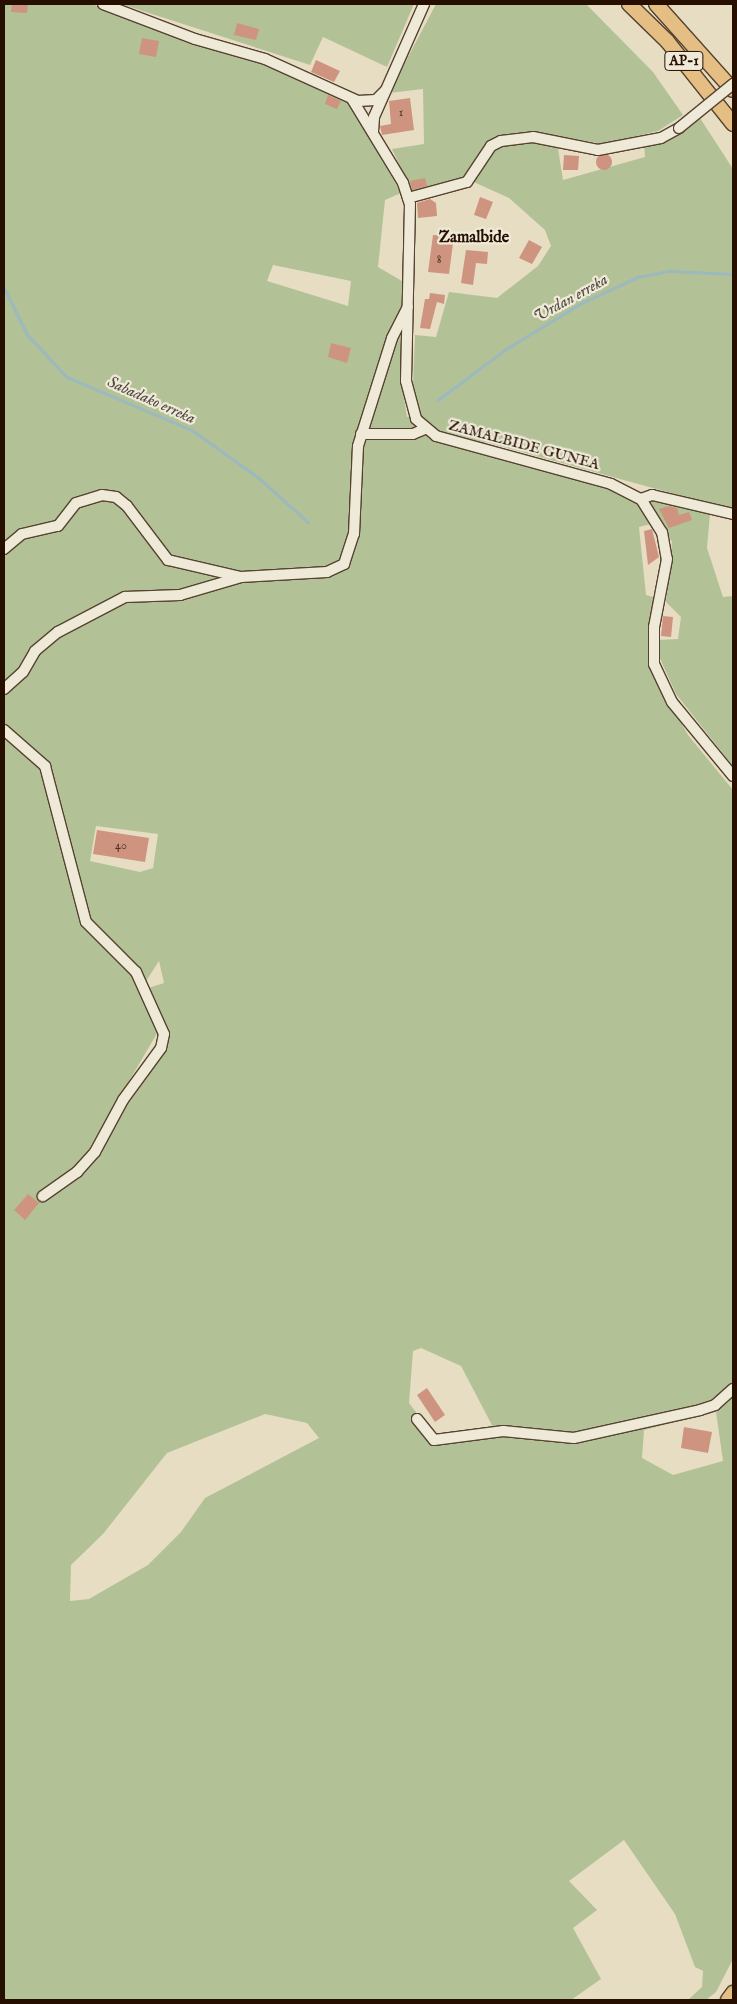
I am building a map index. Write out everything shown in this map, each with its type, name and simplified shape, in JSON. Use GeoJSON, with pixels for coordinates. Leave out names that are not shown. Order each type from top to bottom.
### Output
{"type":"FeatureCollection","features":[{"type":"Feature","properties":{"kind":"highway","name":"AP-1"},"geometry":{"type":"LineString","coordinates":[[629,4],[668,41],[733,124]]}},
{"type":"Feature","properties":{"kind":"highway","name":"AP-1"},"geometry":{"type":"LineString","coordinates":[[656,4],[733,90]]}},
{"type":"Feature","properties":{"kind":"highway"},"geometry":{"type":"LineString","coordinates":[[728,2000],[733,1993]]}},
{"type":"Feature","properties":{"kind":"street"},"geometry":{"type":"LineString","coordinates":[[103,4],[274,62],[352,99],[376,100]]}},
{"type":"Feature","properties":{"kind":"street"},"geometry":{"type":"LineString","coordinates":[[373,132],[384,91],[424,4]]}},
{"type":"Feature","properties":{"kind":"street"},"geometry":{"type":"LineString","coordinates":[[408,198],[467,182],[491,146],[501,141],[533,136],[598,150],[653,140],[679,128],[733,84]]}},
{"type":"Feature","properties":{"kind":"street"},"geometry":{"type":"LineString","coordinates":[[367,122],[376,100],[384,91]]}},
{"type":"Feature","properties":{"kind":"street","name":"ZAMALBIDE GUNEA"},"geometry":{"type":"LineString","coordinates":[[352,99],[373,132],[408,198],[412,233],[408,398],[425,429],[442,438],[611,484],[641,499],[652,495],[733,514]]}},
{"type":"Feature","properties":{"kind":"street"},"geometry":{"type":"LineString","coordinates":[[4,689],[23,672],[35,651],[58,632],[124,597],[180,595],[241,577],[327,572],[344,564],[354,534],[355,461],[361,434],[392,338],[410,304]]}},
{"type":"Feature","properties":{"kind":"street"},"geometry":{"type":"LineString","coordinates":[[361,434],[413,434],[425,429]]}},
{"type":"Feature","properties":{"kind":"street"},"geometry":{"type":"LineString","coordinates":[[4,549],[22,534],[58,526],[76,503],[102,495],[116,497],[127,506],[168,560],[241,577]]}},
{"type":"Feature","properties":{"kind":"street"},"geometry":{"type":"LineString","coordinates":[[641,499],[662,532],[667,559],[654,627],[654,664],[672,702],[733,776]]}},
{"type":"Feature","properties":{"kind":"street"},"geometry":{"type":"LineString","coordinates":[[4,730],[45,766],[86,922],[136,972],[164,1034],[161,1048],[123,1100],[95,1152],[77,1172],[43,1196]]}},
{"type":"Feature","properties":{"kind":"street"},"geometry":{"type":"LineString","coordinates":[[417,1419],[434,1440],[504,1431],[574,1438],[700,1410],[716,1405],[733,1389]]}},
{"type":"Feature","properties":{"kind":"green space"},"geometry":{"type":"Polygon","coordinates":[[[4,4],[92,4],[145,26],[266,61],[347,99],[401,193],[385,200],[378,267],[407,284],[402,386],[407,417],[419,414],[413,386],[415,335],[436,337],[449,292],[497,298],[538,266],[551,246],[545,230],[509,198],[465,178],[412,192],[392,149],[424,144],[423,89],[389,93],[436,4],[586,4],[653,72],[683,115],[658,131],[604,144],[556,136],[563,180],[645,157],[644,142],[687,128],[700,118],[733,169],[733,510],[485,442],[484,455],[609,488],[637,504],[651,524],[639,527],[646,595],[656,598],[648,653],[652,672],[688,735],[733,790],[733,1959],[716,1992],[706,2000],[688,2000],[702,1987],[703,1971],[695,1967],[675,1914],[624,1840],[569,1881],[597,1910],[573,1928],[601,1979],[571,2000],[4,2000],[4,4]],[[273,265],[267,281],[348,306],[351,281],[273,265]],[[96,826],[90,861],[140,872],[153,868],[158,834],[96,826]],[[159,961],[141,989],[159,1030],[88,1151],[95,1156],[167,1042],[148,988],[164,983],[159,961]],[[421,1348],[413,1351],[409,1403],[435,1437],[493,1427],[461,1366],[421,1348]],[[716,1412],[644,1430],[642,1458],[673,1475],[723,1461],[716,1412]],[[265,1414],[167,1453],[103,1534],[71,1565],[70,1601],[89,1599],[148,1565],[181,1532],[205,1498],[319,1438],[307,1423],[265,1414]]]}},
{"type":"Feature","properties":{"kind":"green space"},"geometry":{"type":"Polygon","coordinates":[[[121,4],[414,4],[387,67],[323,37],[310,65],[121,4]]]}},
{"type":"Feature","properties":{"kind":"green space"},"geometry":{"type":"Polygon","coordinates":[[[653,498],[710,514],[707,548],[723,597],[733,596],[733,766],[676,694],[658,654],[658,640],[678,639],[681,617],[666,602],[672,542],[648,500],[653,498]]]}},
{"type":"Feature","properties":{"kind":"building"},"geometry":{"type":"Polygon","coordinates":[[[12,4],[28,4],[27,13],[11,12],[12,4]]]}},
{"type":"Feature","properties":{"kind":"building"},"geometry":{"type":"Polygon","coordinates":[[[237,23],[259,29],[256,40],[234,35],[237,23]]]}},
{"type":"Feature","properties":{"kind":"building"},"geometry":{"type":"Polygon","coordinates":[[[142,38],[159,41],[156,57],[139,54],[142,38]]]}},
{"type":"Feature","properties":{"kind":"building"},"geometry":{"type":"Polygon","coordinates":[[[316,60],[340,71],[334,82],[311,72],[316,60]]]}},
{"type":"Feature","properties":{"kind":"building"},"geometry":{"type":"Polygon","coordinates":[[[328,95],[341,101],[337,109],[325,104],[328,95]]]}},
{"type":"Feature","properties":{"kind":"building"},"geometry":{"type":"Polygon","coordinates":[[[410,98],[414,130],[382,135],[380,126],[391,124],[389,101],[410,98]]]}},
{"type":"Feature","properties":{"kind":"building"},"geometry":{"type":"Polygon","coordinates":[[[601,154],[607,154],[612,159],[610,168],[601,170],[596,165],[596,159],[601,154]]]}},
{"type":"Feature","properties":{"kind":"building"},"geometry":{"type":"Polygon","coordinates":[[[564,155],[579,156],[578,170],[563,170],[564,155]]]}},
{"type":"Feature","properties":{"kind":"building"},"geometry":{"type":"Polygon","coordinates":[[[425,178],[427,186],[412,190],[410,181],[425,178]]]}},
{"type":"Feature","properties":{"kind":"building"},"geometry":{"type":"Polygon","coordinates":[[[480,197],[493,202],[486,219],[474,215],[480,197]]]}},
{"type":"Feature","properties":{"kind":"building"},"geometry":{"type":"Polygon","coordinates":[[[430,199],[436,203],[437,216],[418,218],[417,203],[430,199]]]}},
{"type":"Feature","properties":{"kind":"building"},"geometry":{"type":"Polygon","coordinates":[[[433,235],[454,236],[449,274],[428,272],[433,235]]]}},
{"type":"Feature","properties":{"kind":"building"},"geometry":{"type":"Polygon","coordinates":[[[529,240],[542,247],[532,264],[519,258],[529,240]]]}},
{"type":"Feature","properties":{"kind":"building"},"geometry":{"type":"Polygon","coordinates":[[[466,250],[488,252],[487,264],[476,263],[473,285],[461,283],[466,250]]]}},
{"type":"Feature","properties":{"kind":"building"},"geometry":{"type":"Polygon","coordinates":[[[430,293],[445,295],[444,304],[437,302],[430,329],[420,328],[425,299],[429,299],[430,293]]]}},
{"type":"Feature","properties":{"kind":"building"},"geometry":{"type":"Polygon","coordinates":[[[331,343],[351,348],[347,363],[328,357],[331,343]]]}},
{"type":"Feature","properties":{"kind":"building"},"geometry":{"type":"Polygon","coordinates":[[[669,506],[677,508],[679,515],[689,512],[692,520],[669,528],[659,509],[669,506]]]}},
{"type":"Feature","properties":{"kind":"building"},"geometry":{"type":"Polygon","coordinates":[[[652,529],[659,557],[648,565],[644,531],[652,529]]]}},
{"type":"Feature","properties":{"kind":"building"},"geometry":{"type":"Polygon","coordinates":[[[663,616],[673,617],[671,637],[661,636],[663,616]]]}},
{"type":"Feature","properties":{"kind":"building"},"geometry":{"type":"Polygon","coordinates":[[[97,830],[149,838],[145,862],[93,854],[97,830]]]}},
{"type":"Feature","properties":{"kind":"building"},"geometry":{"type":"Polygon","coordinates":[[[28,1194],[39,1203],[25,1220],[14,1210],[28,1194]]]}},
{"type":"Feature","properties":{"kind":"building"},"geometry":{"type":"Polygon","coordinates":[[[427,1388],[445,1415],[435,1422],[417,1395],[427,1388]]]}},
{"type":"Feature","properties":{"kind":"building"},"geometry":{"type":"Polygon","coordinates":[[[684,1427],[712,1432],[708,1453],[681,1448],[684,1427]]]}},
{"type":"Feature","properties":{"kind":"waterway","name":"Urdan erreka"},"geometry":{"type":"LineString","coordinates":[[438,400],[506,349],[580,304],[638,277],[670,271],[733,274]]}},
{"type":"Feature","properties":{"kind":"waterway","name":"Sabadako erreka"},"geometry":{"type":"LineString","coordinates":[[4,287],[27,334],[67,377],[192,430],[259,478],[308,522]]}},
{"type":"Feature","properties":{"kind":"district","name":"Zamalbide"},"geometry":{"type":"Point","coordinates":[474,238]}}]}
